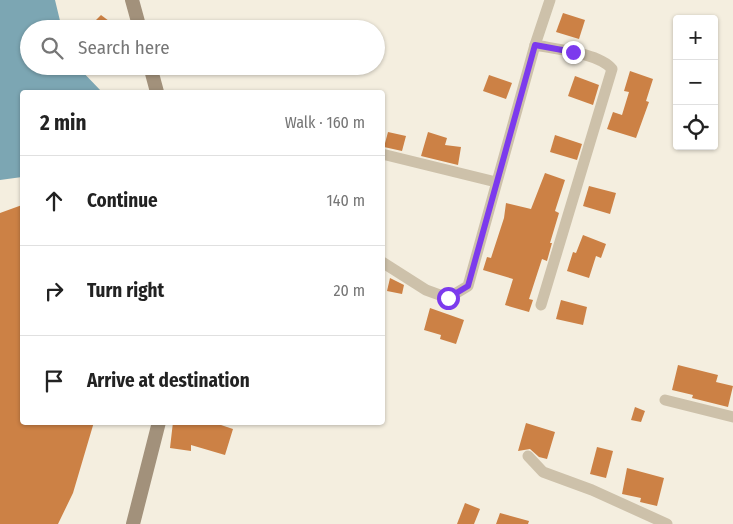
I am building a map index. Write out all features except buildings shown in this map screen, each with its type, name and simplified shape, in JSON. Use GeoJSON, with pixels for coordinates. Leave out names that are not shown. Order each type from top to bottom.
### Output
{"type":"FeatureCollection","features":[{"type":"Feature","properties":{"kind":"main road"},"geometry":{"type":"LineString","coordinates":[[132,0],[138,20]]}},
{"type":"Feature","properties":{"kind":"main road"},"geometry":{"type":"LineString","coordinates":[[152,75],[156,90]]}},
{"type":"Feature","properties":{"kind":"main road"},"geometry":{"type":"LineString","coordinates":[[133,524],[159,425]]}},
{"type":"Feature","properties":{"kind":"street"},"geometry":{"type":"LineString","coordinates":[[385,264],[426,290],[448,298],[468,286],[535,45],[550,0]]}},
{"type":"Feature","properties":{"kind":"street"},"geometry":{"type":"LineString","coordinates":[[535,45],[573,52],[608,64],[612,70],[541,305]]}},
{"type":"Feature","properties":{"kind":"street"},"geometry":{"type":"LineString","coordinates":[[385,155],[496,182]]}},
{"type":"Feature","properties":{"kind":"street"},"geometry":{"type":"LineString","coordinates":[[665,400],[733,417]]}},
{"type":"Feature","properties":{"kind":"street"},"geometry":{"type":"LineString","coordinates":[[528,456],[543,472],[592,490],[667,524]]}},
{"type":"Feature","properties":{"kind":"water"},"geometry":{"type":"Polygon","coordinates":[[[0,0],[55,0],[60,20],[20,20],[20,75],[86,75],[100,90],[20,90],[20,177],[0,180],[0,0]]]}},
{"type":"Feature","properties":{"kind":"route"},"geometry":{"type":"LineString","coordinates":[[448,298],[468,286],[535,45],[573,52]]}}]}
